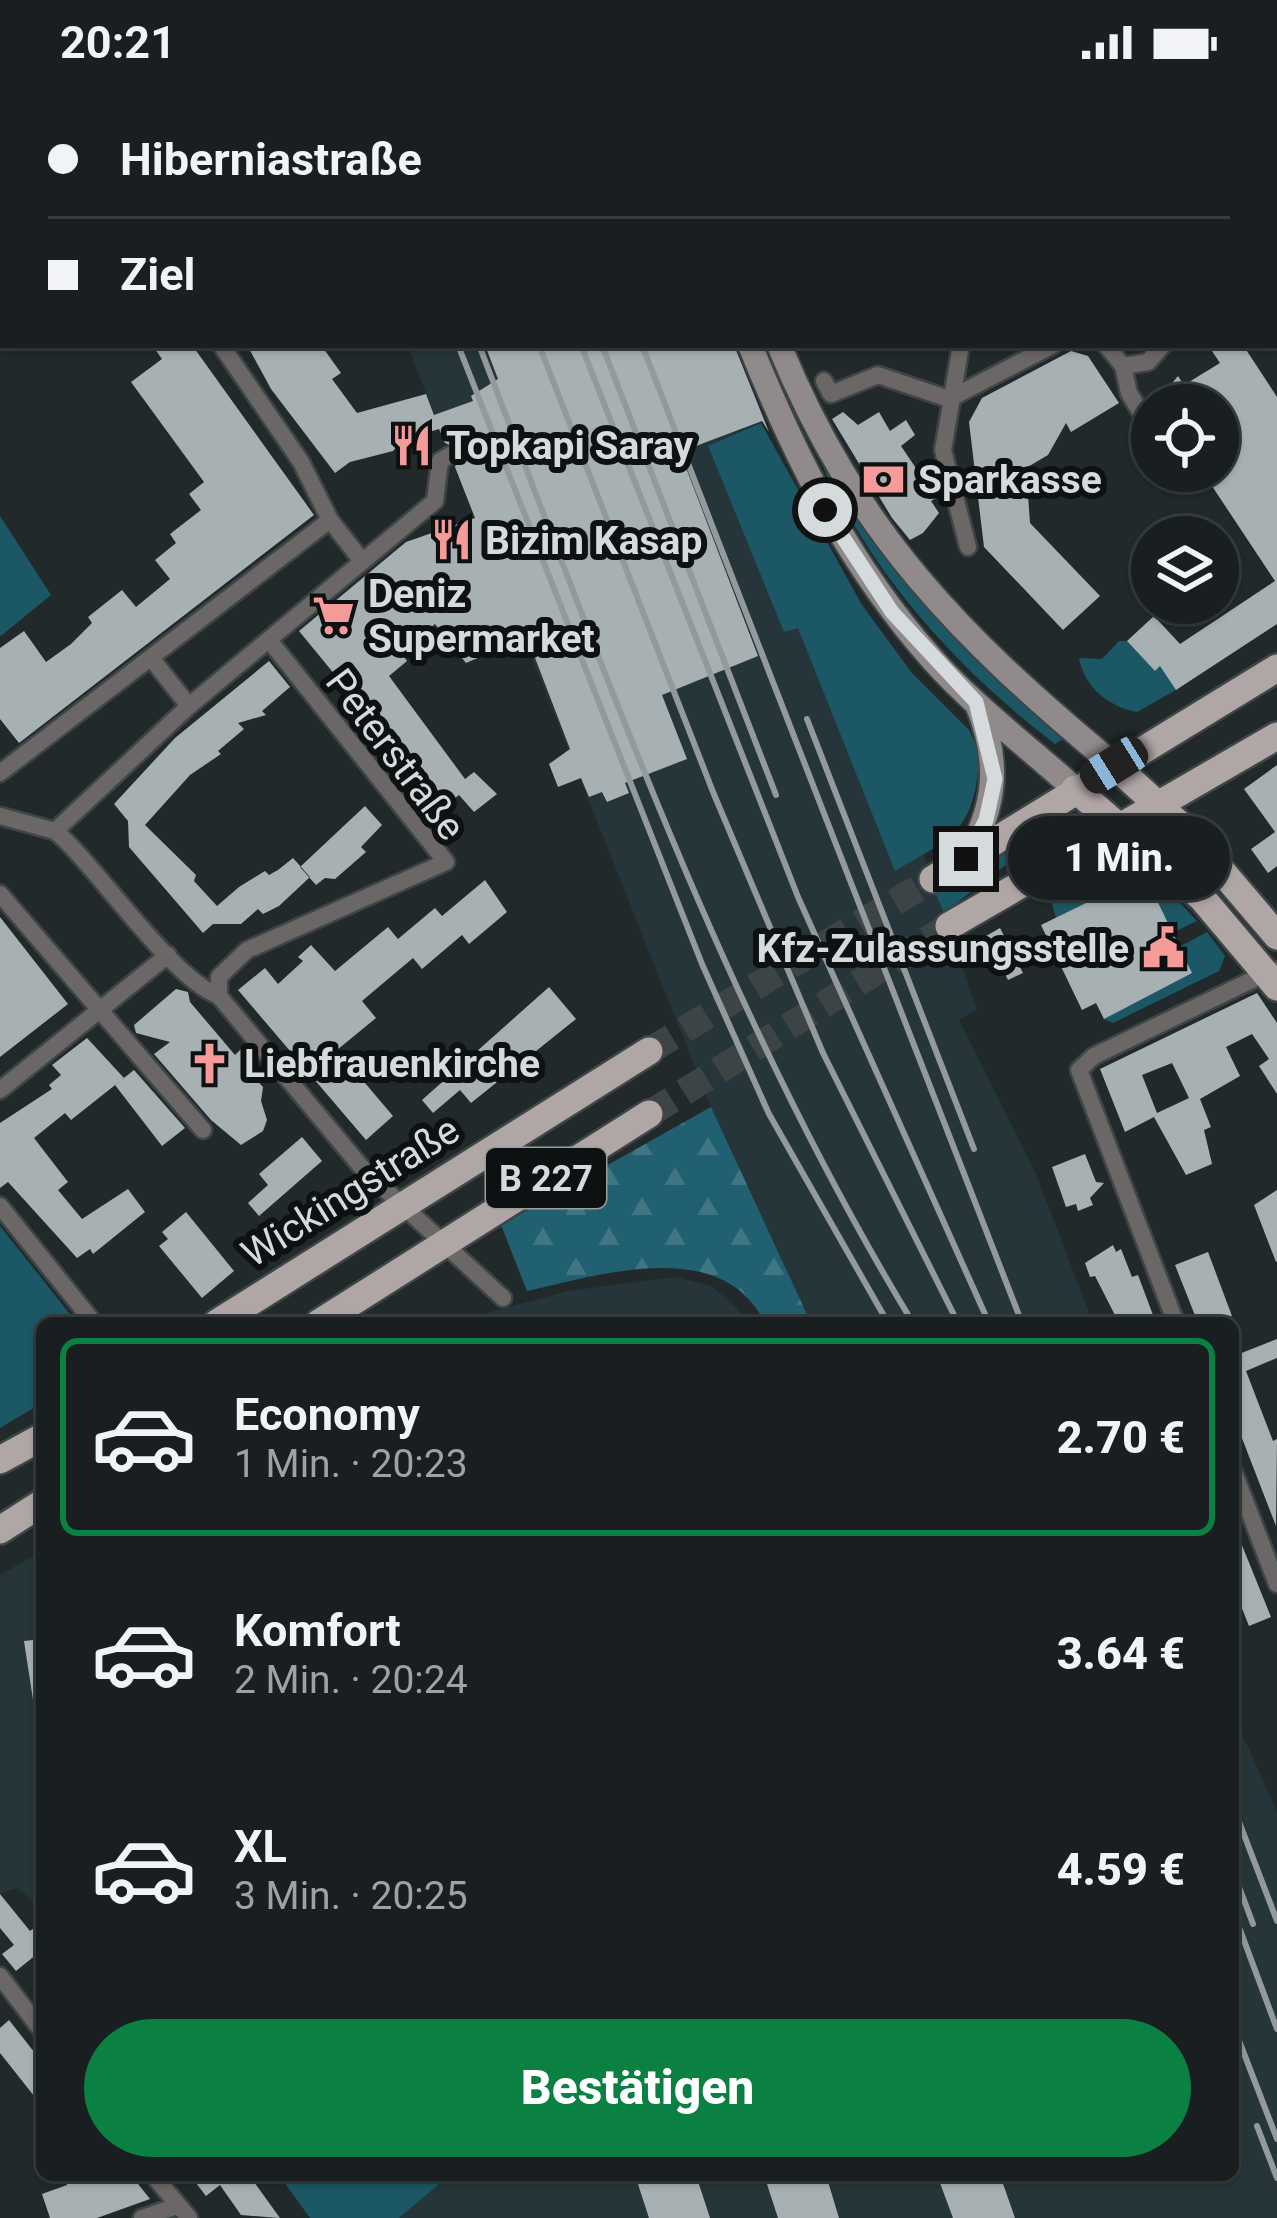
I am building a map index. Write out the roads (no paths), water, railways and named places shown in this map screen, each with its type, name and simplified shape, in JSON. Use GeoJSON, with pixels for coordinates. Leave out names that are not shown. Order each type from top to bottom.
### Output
{"type":"FeatureCollection","features":[{"type":"Feature","properties":{"kind":"main road"},"geometry":{"type":"LineString","coordinates":[[751,348],[825,510],[876,591],[936,664],[1202,898],[1273,976]]}},
{"type":"Feature","properties":{"kind":"main road"},"geometry":{"type":"LineString","coordinates":[[780,348],[811,417],[862,510],[906,570],[1020,684],[1159,804],[1277,936]]}},
{"type":"Feature","properties":{"kind":"main road"},"geometry":{"type":"LineString","coordinates":[[933,879],[1277,668]]}},
{"type":"Feature","properties":{"kind":"main road"},"geometry":{"type":"LineString","coordinates":[[966,859],[986,820],[995,779],[976,702]]}},
{"type":"Feature","properties":{"kind":"main road"},"geometry":{"type":"LineString","coordinates":[[949,926],[1277,736]]}},
{"type":"Feature","properties":{"kind":"main road","name":"Wickingstraße"},"geometry":{"type":"LineString","coordinates":[[226,1317],[649,1051]]}},
{"type":"Feature","properties":{"kind":"main road","name":"B 227"},"geometry":{"type":"LineString","coordinates":[[328,1317],[649,1114]]}},
{"type":"Feature","properties":{"kind":"main road"},"geometry":{"type":"LineString","coordinates":[[0,1473],[22,1449]]}},
{"type":"Feature","properties":{"kind":"main road"},"geometry":{"type":"LineString","coordinates":[[0,1531],[36,1507]]}},
{"type":"Feature","properties":{"kind":"street"},"geometry":{"type":"LineString","coordinates":[[223,348],[301,462],[330,520],[362,561]]}},
{"type":"Feature","properties":{"kind":"street"},"geometry":{"type":"LineString","coordinates":[[960,348],[943,450],[968,547]]}},
{"type":"Feature","properties":{"kind":"street"},"geometry":{"type":"LineString","coordinates":[[824,381],[830,394],[878,375],[949,399],[1047,348]]}},
{"type":"Feature","properties":{"kind":"street"},"geometry":{"type":"LineString","coordinates":[[1107,348],[1112,360],[1123,366],[1148,362],[1160,348]]}},
{"type":"Feature","properties":{"kind":"street"},"geometry":{"type":"LineString","coordinates":[[1123,366],[1131,396]]}},
{"type":"Feature","properties":{"kind":"street"},"geometry":{"type":"LineString","coordinates":[[56,831],[122,775],[189,706],[434,501],[440,461],[450,455]]}},
{"type":"Feature","properties":{"kind":"street"},"geometry":{"type":"LineString","coordinates":[[0,773],[330,520]]}},
{"type":"Feature","properties":{"kind":"street","name":"Peterstraße"},"geometry":{"type":"LineString","coordinates":[[219,996],[219,977],[247,950],[446,862],[268,640]]}},
{"type":"Feature","properties":{"kind":"street"},"geometry":{"type":"LineString","coordinates":[[151,658],[189,706]]}},
{"type":"Feature","properties":{"kind":"street"},"geometry":{"type":"LineString","coordinates":[[0,816],[56,831],[169,955],[205,991],[219,996],[363,1169],[503,1298]]}},
{"type":"Feature","properties":{"kind":"street"},"geometry":{"type":"LineString","coordinates":[[0,893],[202,1130]]}},
{"type":"Feature","properties":{"kind":"street"},"geometry":{"type":"LineString","coordinates":[[0,1090],[169,955]]}},
{"type":"Feature","properties":{"kind":"street"},"geometry":{"type":"LineString","coordinates":[[1174,1317],[1079,1070],[1088,1059],[1273,976]]}},
{"type":"Feature","properties":{"kind":"street"},"geometry":{"type":"LineString","coordinates":[[0,1206],[89,1317]]}},
{"type":"Feature","properties":{"kind":"street"},"geometry":{"type":"LineString","coordinates":[[1239,1486],[1277,1584]]}},
{"type":"Feature","properties":{"kind":"street"},"geometry":{"type":"LineString","coordinates":[[3,1984],[36,2024]]}},
{"type":"Feature","properties":{"kind":"street"},"geometry":{"type":"LineString","coordinates":[[142,2218],[182,2212],[158,2181]]}},
{"type":"Feature","properties":{"kind":"tunnel"},"geometry":{"type":"LineString","coordinates":[[649,1051],[933,879]]}},
{"type":"Feature","properties":{"kind":"tunnel"},"geometry":{"type":"LineString","coordinates":[[649,1114],[949,926]]}},
{"type":"Feature","properties":{"kind":"railway"},"geometry":{"type":"LineString","coordinates":[[459,348],[702,964],[769,1114],[885,1317]]}},
{"type":"Feature","properties":{"kind":"railway"},"geometry":{"type":"LineString","coordinates":[[480,348],[624,720],[728,967],[846,1207],[910,1317]]}},
{"type":"Feature","properties":{"kind":"railway"},"geometry":{"type":"LineString","coordinates":[[540,348],[713,792],[823,1053],[955,1317]]}},
{"type":"Feature","properties":{"kind":"railway"},"geometry":{"type":"LineString","coordinates":[[582,348],[798,897],[986,1317]]}},
{"type":"Feature","properties":{"kind":"railway"},"geometry":{"type":"LineString","coordinates":[[603,348],[776,795]]}},
{"type":"Feature","properties":{"kind":"railway"},"geometry":{"type":"LineString","coordinates":[[643,348],[1020,1317]]}},
{"type":"Feature","properties":{"kind":"railway"},"geometry":{"type":"LineString","coordinates":[[807,719],[974,1149]]}},
{"type":"Feature","properties":{"kind":"railway"},"geometry":{"type":"LineString","coordinates":[[1239,1822],[1277,1921]]}},
{"type":"Feature","properties":{"kind":"railway"},"geometry":{"type":"LineString","coordinates":[[1239,1887],[1253,1924]]}},
{"type":"Feature","properties":{"kind":"railway"},"geometry":{"type":"LineString","coordinates":[[1239,1927],[1277,2029]]}},
{"type":"Feature","properties":{"kind":"railway"},"geometry":{"type":"LineString","coordinates":[[1239,2041],[1277,2139]]}},
{"type":"Feature","properties":{"kind":"railway"},"geometry":{"type":"LineString","coordinates":[[1257,2126],[1277,2178]]}},
{"type":"Feature","properties":{"kind":"place","name":"Topkapi Saray"},"geometry":{"type":"Point","coordinates":[412,445]}},
{"type":"Feature","properties":{"kind":"place","name":"Sparkasse"},"geometry":{"type":"Point","coordinates":[884,479]}},
{"type":"Feature","properties":{"kind":"place","name":"Bizim Kasap"},"geometry":{"type":"Point","coordinates":[451,540]}},
{"type":"Feature","properties":{"kind":"place","name":"Deniz Supermarket"},"geometry":{"type":"Point","coordinates":[334,615]}},
{"type":"Feature","properties":{"kind":"place","name":"Kfz-Zulassungsstelle"},"geometry":{"type":"Point","coordinates":[1163,948]}},
{"type":"Feature","properties":{"kind":"place","name":"Liebfrauenkirche"},"geometry":{"type":"Point","coordinates":[210,1063]}}]}
